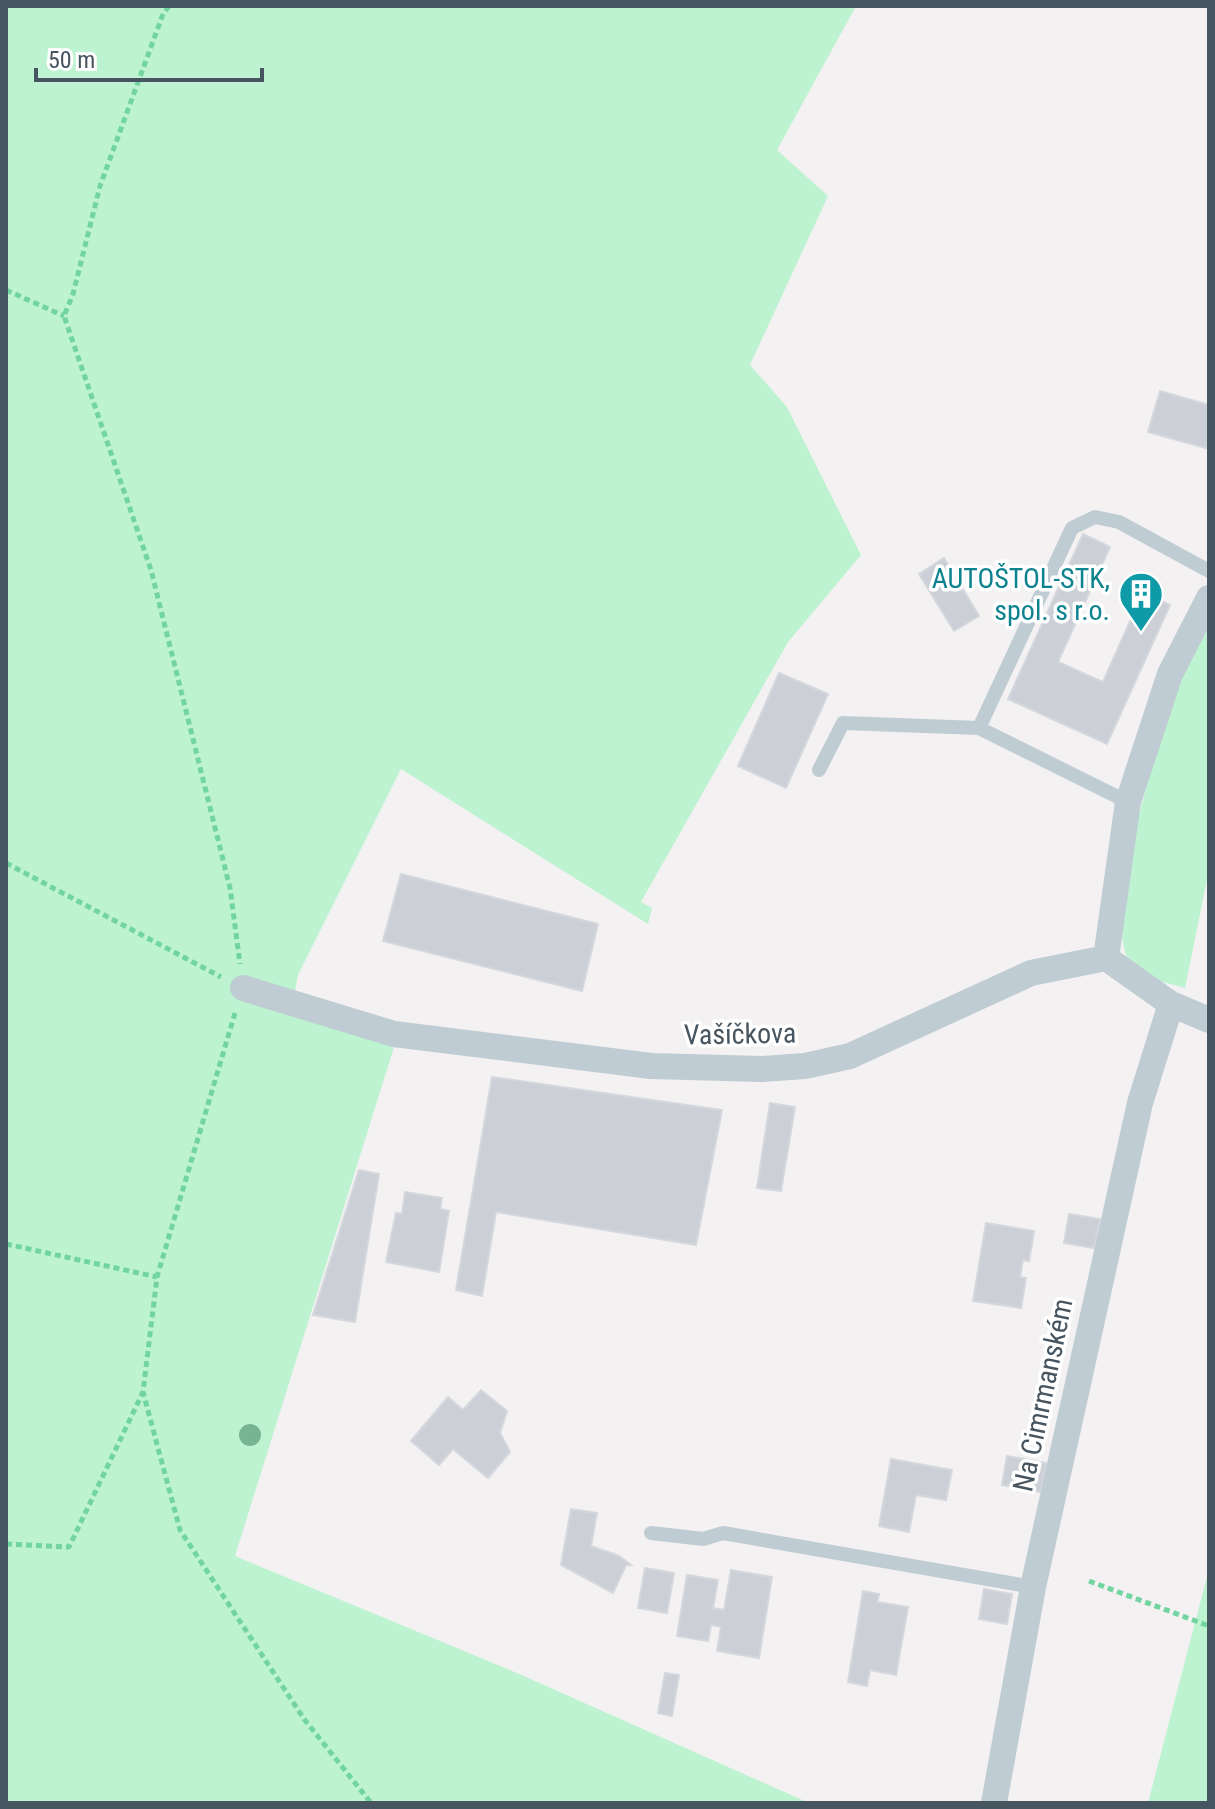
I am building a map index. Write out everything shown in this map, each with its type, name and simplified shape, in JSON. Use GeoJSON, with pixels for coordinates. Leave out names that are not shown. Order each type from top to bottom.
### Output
{"type":"FeatureCollection","features":[{"type":"Feature","properties":{"kind":"street"},"geometry":{"type":"LineString","coordinates":[[1209,598],[1170,674],[1128,802],[1106,958],[1171,1004],[1209,1020]]}},
{"type":"Feature","properties":{"kind":"street","name":"Vašíčkova"},"geometry":{"type":"LineString","coordinates":[[243,988],[394,1034],[651,1066],[762,1069],[805,1066],[850,1056],[1031,973],[1106,958]]}},
{"type":"Feature","properties":{"kind":"street","name":"Na Cimrmanském"},"geometry":{"type":"LineString","coordinates":[[994,1803],[1033,1587],[1140,1103],[1171,1004]]}},
{"type":"Feature","properties":{"kind":"lane"},"geometry":{"type":"LineString","coordinates":[[979,728],[1072,528],[1095,517],[1119,522],[1209,571]]}},
{"type":"Feature","properties":{"kind":"lane"},"geometry":{"type":"LineString","coordinates":[[819,770],[843,723],[979,728],[1128,802]]}},
{"type":"Feature","properties":{"kind":"lane"},"geometry":{"type":"LineString","coordinates":[[651,1533],[703,1539],[723,1533],[1033,1587]]}},
{"type":"Feature","properties":{"kind":"path"},"geometry":{"type":"LineString","coordinates":[[162,6],[163,14]]}},
{"type":"Feature","properties":{"kind":"path"},"geometry":{"type":"LineString","coordinates":[[6,1544],[69,1547],[143,1392],[157,1277],[243,988],[230,888],[151,570],[64,316],[73,294],[100,186],[163,14],[169,6]]}},
{"type":"Feature","properties":{"kind":"path"},"geometry":{"type":"LineString","coordinates":[[6,290],[64,316]]}},
{"type":"Feature","properties":{"kind":"path"},"geometry":{"type":"LineString","coordinates":[[6,863],[243,988]]}},
{"type":"Feature","properties":{"kind":"path"},"geometry":{"type":"LineString","coordinates":[[6,1244],[157,1277]]}},
{"type":"Feature","properties":{"kind":"path"},"geometry":{"type":"LineString","coordinates":[[143,1392],[180,1530],[304,1719],[371,1803]]}},
{"type":"Feature","properties":{"kind":"path"},"geometry":{"type":"LineString","coordinates":[[1089,1581],[1209,1626]]}},
{"type":"Feature","properties":{"kind":"green space"},"geometry":{"type":"Polygon","coordinates":[[[6,6],[856,6],[777,150],[828,196],[750,365],[787,407],[861,555],[788,642],[641,902],[652,908],[648,924],[401,769],[298,975],[291,1013],[394,1047],[235,1556],[517,1673],[809,1803],[6,1803],[6,6]]]}},
{"type":"Feature","properties":{"kind":"green space"},"geometry":{"type":"Polygon","coordinates":[[[1209,627],[1209,870],[1185,988],[1151,978],[1134,968],[1124,946],[1122,914],[1136,828],[1160,741],[1184,674],[1209,627]]]}},
{"type":"Feature","properties":{"kind":"green space"},"geometry":{"type":"Polygon","coordinates":[[[1209,1569],[1209,1803],[1148,1803],[1209,1569]]]}},
{"type":"Feature","properties":{"kind":"building"},"geometry":{"type":"Polygon","coordinates":[[[1160,391],[1209,405],[1209,449],[1148,432],[1160,391]]]}},
{"type":"Feature","properties":{"kind":"building","name":"AUTOŠTOL-STK, spol. s r.o."},"geometry":{"type":"Polygon","coordinates":[[[1083,534],[1110,547],[1058,662],[1103,682],[1143,592],[1170,605],[1107,744],[1008,699],[1083,534]]]}},
{"type":"Feature","properties":{"kind":"building"},"geometry":{"type":"Polygon","coordinates":[[[944,558],[979,616],[954,631],[919,574],[944,558]]]}},
{"type":"Feature","properties":{"kind":"building"},"geometry":{"type":"Polygon","coordinates":[[[779,673],[828,694],[786,788],[738,766],[779,673]]]}},
{"type":"Feature","properties":{"kind":"building"},"geometry":{"type":"Polygon","coordinates":[[[401,874],[598,924],[582,991],[383,941],[401,874]]]}},
{"type":"Feature","properties":{"kind":"building"},"geometry":{"type":"Polygon","coordinates":[[[492,1077],[722,1110],[696,1245],[496,1212],[482,1296],[456,1290],[492,1077]]]}},
{"type":"Feature","properties":{"kind":"building"},"geometry":{"type":"Polygon","coordinates":[[[770,1103],[795,1107],[781,1191],[757,1188],[770,1103]]]}},
{"type":"Feature","properties":{"kind":"building"},"geometry":{"type":"Polygon","coordinates":[[[359,1170],[379,1174],[355,1322],[313,1315],[359,1170]]]}},
{"type":"Feature","properties":{"kind":"building"},"geometry":{"type":"Polygon","coordinates":[[[405,1192],[442,1198],[440,1209],[449,1211],[439,1272],[386,1262],[396,1213],[402,1214],[405,1192]]]}},
{"type":"Feature","properties":{"kind":"building"},"geometry":{"type":"Polygon","coordinates":[[[1069,1214],[1100,1219],[1094,1248],[1064,1243],[1069,1214]]]}},
{"type":"Feature","properties":{"kind":"building"},"geometry":{"type":"Polygon","coordinates":[[[986,1223],[1034,1231],[1029,1261],[1023,1260],[1020,1277],[1026,1278],[1021,1308],[973,1301],[986,1223]]]}},
{"type":"Feature","properties":{"kind":"building"},"geometry":{"type":"Polygon","coordinates":[[[481,1390],[507,1411],[500,1433],[510,1452],[488,1478],[453,1449],[439,1465],[411,1441],[448,1397],[463,1410],[481,1390]]]}},
{"type":"Feature","properties":{"kind":"building"},"geometry":{"type":"Polygon","coordinates":[[[1007,1456],[1046,1463],[1041,1492],[1002,1485],[1007,1456]]]}},
{"type":"Feature","properties":{"kind":"building"},"geometry":{"type":"Polygon","coordinates":[[[891,1459],[952,1470],[946,1500],[916,1495],[909,1532],[879,1526],[891,1459]]]}},
{"type":"Feature","properties":{"kind":"building"},"geometry":{"type":"Polygon","coordinates":[[[571,1509],[597,1513],[591,1546],[619,1556],[631,1565],[626,1565],[613,1593],[561,1565],[571,1509]]]}},
{"type":"Feature","properties":{"kind":"building"},"geometry":{"type":"Polygon","coordinates":[[[645,1568],[674,1573],[667,1613],[638,1608],[645,1568]]]}},
{"type":"Feature","properties":{"kind":"building"},"geometry":{"type":"Polygon","coordinates":[[[731,1570],[772,1577],[759,1658],[717,1651],[721,1627],[711,1625],[708,1641],[677,1636],[687,1575],[718,1580],[713,1608],[724,1610],[731,1570]]]}},
{"type":"Feature","properties":{"kind":"building"},"geometry":{"type":"Polygon","coordinates":[[[984,1589],[1012,1594],[1007,1624],[979,1619],[984,1589]]]}},
{"type":"Feature","properties":{"kind":"building"},"geometry":{"type":"Polygon","coordinates":[[[863,1591],[879,1594],[877,1602],[908,1607],[896,1675],[870,1670],[867,1686],[848,1682],[863,1591]]]}},
{"type":"Feature","properties":{"kind":"building"},"geometry":{"type":"Polygon","coordinates":[[[665,1673],[679,1675],[672,1716],[658,1713],[665,1673]]]}},
{"type":"Feature","properties":{"kind":"place","name":"AUTOŠTOL-STK, spol. s r.o."},"geometry":{"type":"Point","coordinates":[1141,633]}}]}
